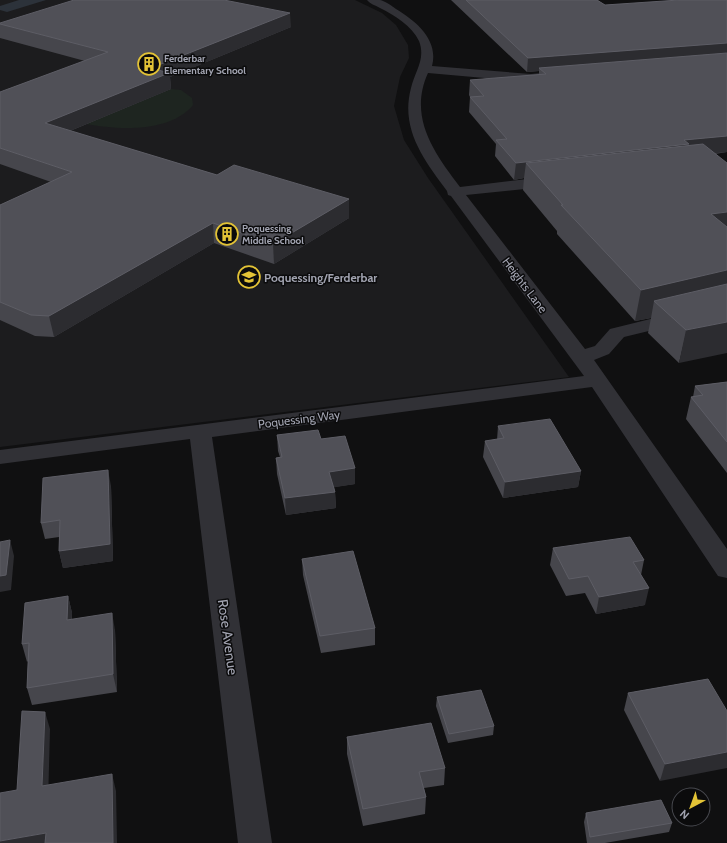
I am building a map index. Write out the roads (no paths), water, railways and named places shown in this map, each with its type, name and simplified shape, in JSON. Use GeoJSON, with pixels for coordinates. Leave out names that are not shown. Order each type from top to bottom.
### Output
{"type":"FeatureCollection","features":[{"type":"Feature","properties":{"kind":"street","name":"Heights Lane"},"geometry":{"type":"LineString","coordinates":[[372,0],[396,12],[412,25],[423,38],[426,46],[427,61],[419,81],[414,112],[426,150],[433,162],[454,192],[598,380],[727,569]]}},
{"type":"Feature","properties":{"kind":"street"},"geometry":{"type":"LineString","coordinates":[[424,69],[531,78],[562,75]]}},
{"type":"Feature","properties":{"kind":"street"},"geometry":{"type":"LineString","coordinates":[[454,192],[565,180]]}},
{"type":"Feature","properties":{"kind":"street"},"geometry":{"type":"LineString","coordinates":[[581,358],[602,350],[617,333],[727,306]]}},
{"type":"Feature","properties":{"kind":"street","name":"Poquessing Way"},"geometry":{"type":"LineString","coordinates":[[0,457],[598,380]]}},
{"type":"Feature","properties":{"kind":"street","name":"Rose Avenue"},"geometry":{"type":"LineString","coordinates":[[200,432],[255,843]]}},
{"type":"Feature","properties":{"kind":"place","name":"Ferderbar Elementary School"},"geometry":{"type":"Point","coordinates":[149,64]}},
{"type":"Feature","properties":{"kind":"place","name":"Poquessing Middle School"},"geometry":{"type":"Point","coordinates":[227,234]}},
{"type":"Feature","properties":{"kind":"place","name":"Poquessing/Ferderbar"},"geometry":{"type":"Point","coordinates":[249,277]}}]}
